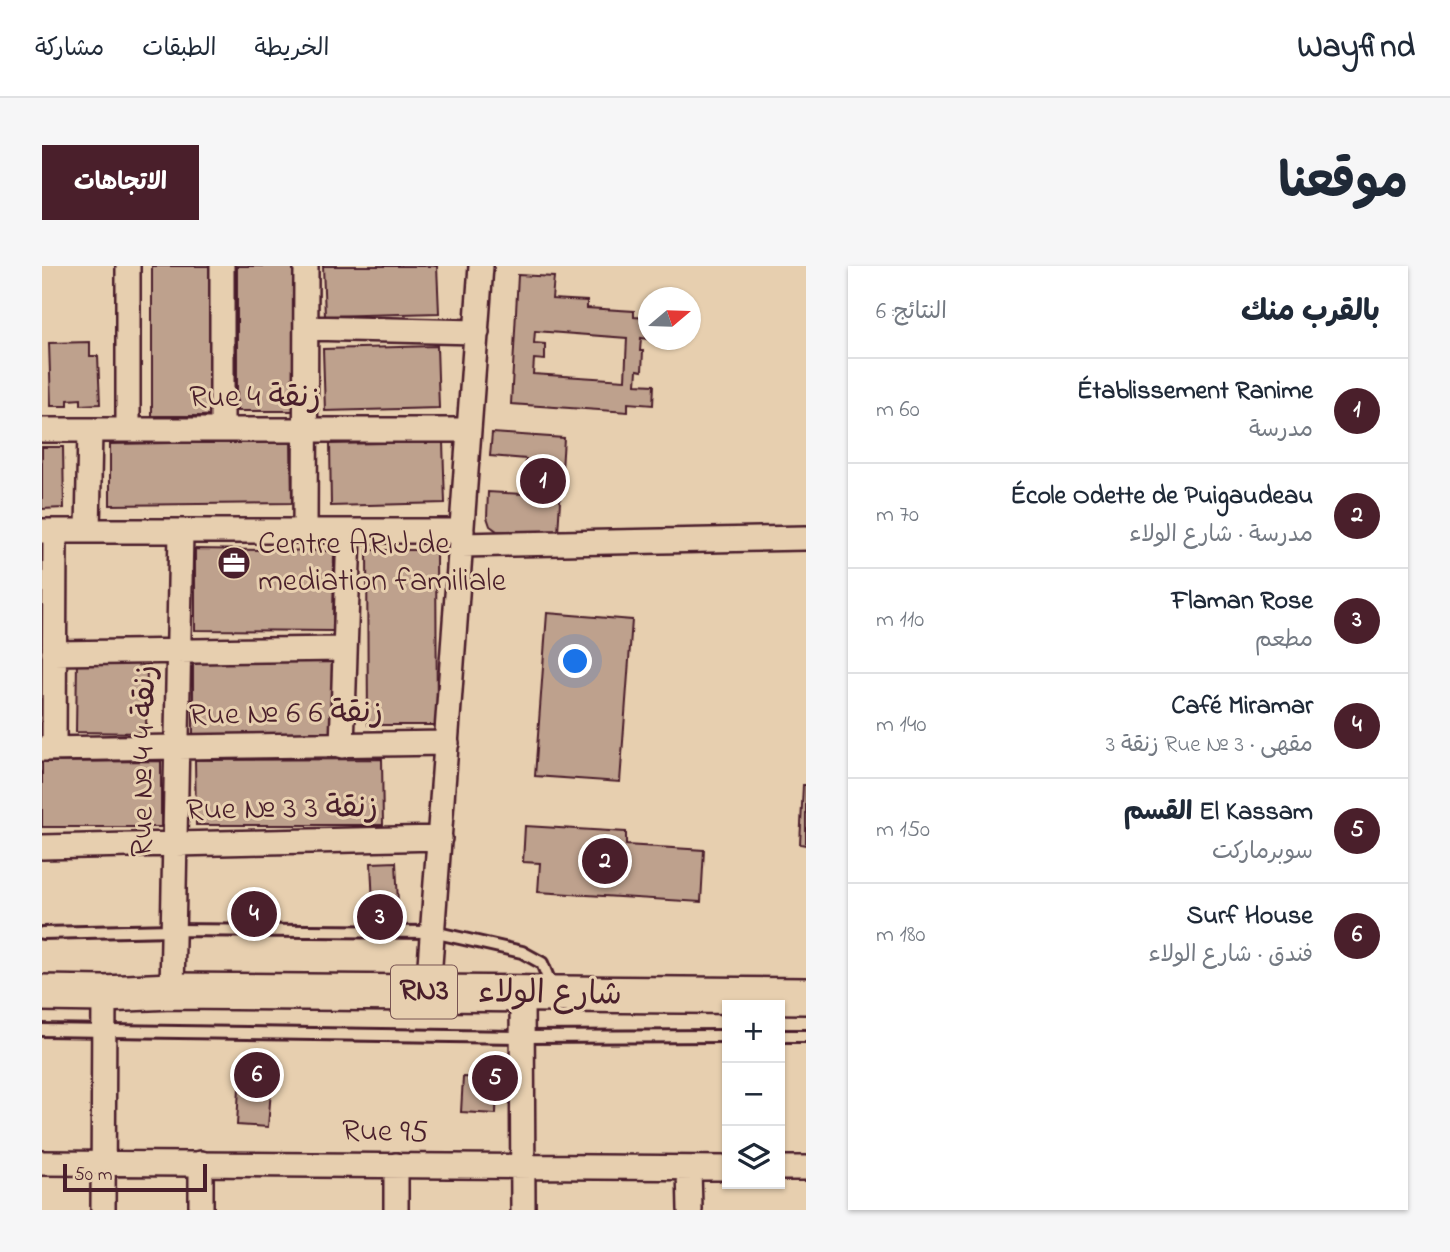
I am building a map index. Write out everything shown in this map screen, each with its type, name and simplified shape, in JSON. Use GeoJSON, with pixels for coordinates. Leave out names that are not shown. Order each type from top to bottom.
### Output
{"type":"FeatureCollection","features":[{"type":"Feature","properties":{"kind":"main road","name":"شارع الولاء"},"geometry":{"type":"LineString","coordinates":[[42,993],[428,992],[539,996],[806,996]]}},
{"type":"Feature","properties":{"kind":"street"},"geometry":{"type":"LineString","coordinates":[[128,266],[128,430]]}},
{"type":"Feature","properties":{"kind":"street"},"geometry":{"type":"LineString","coordinates":[[222,266],[222,429]]}},
{"type":"Feature","properties":{"kind":"street"},"geometry":{"type":"LineString","coordinates":[[305,532],[306,266]]}},
{"type":"Feature","properties":{"kind":"street"},"geometry":{"type":"LineString","coordinates":[[428,992],[481,266]]}},
{"type":"Feature","properties":{"kind":"street"},"geometry":{"type":"LineString","coordinates":[[306,328],[477,332]]}},
{"type":"Feature","properties":{"kind":"street","name":"Rue 4 زنقة"},"geometry":{"type":"LineString","coordinates":[[42,430],[469,430]]}},
{"type":"Feature","properties":{"kind":"street"},"geometry":{"type":"LineString","coordinates":[[88,531],[90,430]]}},
{"type":"Feature","properties":{"kind":"street"},"geometry":{"type":"LineString","coordinates":[[48,749],[54,653],[48,531],[349,532],[461,538],[806,538]]}},
{"type":"Feature","properties":{"kind":"street","name":"Rue № 4 زنقة 4"},"geometry":{"type":"LineString","coordinates":[[172,991],[181,532]]}},
{"type":"Feature","properties":{"kind":"street"},"geometry":{"type":"LineString","coordinates":[[342,746],[349,532]]}},
{"type":"Feature","properties":{"kind":"street"},"geometry":{"type":"LineString","coordinates":[[54,653],[345,649]]}},
{"type":"Feature","properties":{"kind":"street","name":"Rue № 6 زنقة 6"},"geometry":{"type":"LineString","coordinates":[[48,749],[447,743]]}},
{"type":"Feature","properties":{"kind":"street","name":"Rue № 3 زنقة 3"},"geometry":{"type":"LineString","coordinates":[[42,847],[440,838]]}},
{"type":"Feature","properties":{"kind":"street"},"geometry":{"type":"LineString","coordinates":[[103,1210],[104,994]]}},
{"type":"Feature","properties":{"kind":"street"},"geometry":{"type":"LineString","coordinates":[[523,1210],[522,1037],[539,996]]}},
{"type":"Feature","properties":{"kind":"street","name":"Rue 95"},"geometry":{"type":"LineString","coordinates":[[42,1163],[722,1168]]}},
{"type":"Feature","properties":{"kind":"street"},"geometry":{"type":"LineString","coordinates":[[201,1163],[201,1210]]}},
{"type":"Feature","properties":{"kind":"street"},"geometry":{"type":"LineString","coordinates":[[396,1165],[396,1210]]}},
{"type":"Feature","properties":{"kind":"street"},"geometry":{"type":"LineString","coordinates":[[689,1168],[690,1210]]}},
{"type":"Feature","properties":{"kind":"street"},"geometry":{"type":"LineString","coordinates":[[785,1168],[806,1168]]}},
{"type":"Feature","properties":{"kind":"lane"},"geometry":{"type":"LineString","coordinates":[[42,933],[173,930],[433,932],[522,953],[542,963],[539,996]]}},
{"type":"Feature","properties":{"kind":"lane"},"geometry":{"type":"LineString","coordinates":[[42,1030],[522,1037],[722,1036]]}},
{"type":"Feature","properties":{"kind":"lane"},"geometry":{"type":"LineString","coordinates":[[785,1036],[806,1036]]}},
{"type":"Feature","properties":{"kind":"building"},"geometry":{"type":"Polygon","coordinates":[[[152,266],[209,266],[209,416],[152,416],[152,266]]]}},
{"type":"Feature","properties":{"kind":"building"},"geometry":{"type":"Polygon","coordinates":[[[237,266],[293,266],[293,411],[237,411],[237,266]]]}},
{"type":"Feature","properties":{"kind":"building"},"geometry":{"type":"Polygon","coordinates":[[[323,266],[437,266],[439,313],[325,316],[323,266]]]}},
{"type":"Feature","properties":{"kind":"building"},"geometry":{"type":"Polygon","coordinates":[[[518,275],[554,277],[552,299],[587,301],[587,308],[634,311],[634,317],[638,317],[638,350],[643,351],[642,371],[637,370],[636,384],[654,385],[653,405],[628,403],[628,412],[511,404],[518,275]],[[535,331],[534,343],[545,344],[545,360],[534,359],[533,374],[625,380],[627,338],[535,331]]]}},
{"type":"Feature","properties":{"kind":"building"},"geometry":{"type":"Polygon","coordinates":[[[90,342],[90,356],[98,356],[100,404],[81,405],[81,399],[68,400],[68,406],[51,406],[49,343],[90,342]]]}},
{"type":"Feature","properties":{"kind":"building"},"geometry":{"type":"Polygon","coordinates":[[[437,346],[439,408],[325,411],[323,349],[437,346]]]}},
{"type":"Feature","properties":{"kind":"building"},"geometry":{"type":"Polygon","coordinates":[[[492,433],[564,438],[558,533],[497,531],[490,526],[487,517],[488,492],[524,494],[526,459],[490,456],[492,433]]]}},
{"type":"Feature","properties":{"kind":"building"},"geometry":{"type":"Polygon","coordinates":[[[291,441],[292,503],[110,505],[110,444],[291,441]]]}},
{"type":"Feature","properties":{"kind":"building"},"geometry":{"type":"Polygon","coordinates":[[[443,442],[445,503],[331,506],[330,444],[443,442]]]}},
{"type":"Feature","properties":{"kind":"building"},"geometry":{"type":"Polygon","coordinates":[[[42,447],[63,447],[64,508],[42,509],[42,447]]]}},
{"type":"Feature","properties":{"kind":"building"},"geometry":{"type":"Polygon","coordinates":[[[195,549],[334,551],[333,631],[195,630],[195,549]]]}},
{"type":"Feature","properties":{"kind":"building"},"geometry":{"type":"Polygon","coordinates":[[[367,550],[436,550],[437,725],[368,725],[367,550]]]}},
{"type":"Feature","properties":{"kind":"building"},"geometry":{"type":"Polygon","coordinates":[[[42,552],[45,552],[46,728],[42,728],[42,552]]]}},
{"type":"Feature","properties":{"kind":"building"},"geometry":{"type":"Polygon","coordinates":[[[547,613],[632,620],[620,782],[535,776],[547,613]]]}},
{"type":"Feature","properties":{"kind":"building"},"geometry":{"type":"Polygon","coordinates":[[[193,658],[332,659],[331,740],[193,738],[193,658]]]}},
{"type":"Feature","properties":{"kind":"building"},"geometry":{"type":"Polygon","coordinates":[[[77,660],[147,660],[146,733],[76,732],[77,660]]]}},
{"type":"Feature","properties":{"kind":"building"},"geometry":{"type":"Polygon","coordinates":[[[382,759],[383,825],[196,825],[195,760],[382,759]]]}},
{"type":"Feature","properties":{"kind":"building"},"geometry":{"type":"Polygon","coordinates":[[[161,761],[161,827],[42,827],[42,762],[161,761]]]}},
{"type":"Feature","properties":{"kind":"building"},"geometry":{"type":"Polygon","coordinates":[[[803,785],[806,785],[806,845],[800,844],[803,785]]]}},
{"type":"Feature","properties":{"kind":"building"},"geometry":{"type":"Polygon","coordinates":[[[525,826],[626,832],[626,845],[704,850],[701,902],[538,892],[540,863],[523,862],[525,826]]]}},
{"type":"Feature","properties":{"kind":"building"},"geometry":{"type":"Polygon","coordinates":[[[396,862],[398,903],[373,905],[371,863],[396,862]]]}},
{"type":"Feature","properties":{"kind":"building"},"geometry":{"type":"Polygon","coordinates":[[[241,1055],[273,1057],[271,1090],[239,1087],[241,1055]]]}},
{"type":"Feature","properties":{"kind":"building"},"geometry":{"type":"Polygon","coordinates":[[[463,1077],[497,1079],[496,1114],[461,1112],[463,1077]]]}},
{"type":"Feature","properties":{"kind":"building"},"geometry":{"type":"Polygon","coordinates":[[[239,1087],[271,1090],[268,1127],[237,1125],[239,1087]]]}},
{"type":"Feature","properties":{"kind":"place","name":"Établissement Ranime"},"geometry":{"type":"Point","coordinates":[543,481]}},
{"type":"Feature","properties":{"kind":"place","name":"Centre ARIJ de mediation familiale"},"geometry":{"type":"Point","coordinates":[234,563]}},
{"type":"Feature","properties":{"kind":"place","name":"École Odette de Puigaudeau"},"geometry":{"type":"Point","coordinates":[605,861]}},
{"type":"Feature","properties":{"kind":"place","name":"Café Miramar"},"geometry":{"type":"Point","coordinates":[254,914]}},
{"type":"Feature","properties":{"kind":"place","name":"Flaman Rose"},"geometry":{"type":"Point","coordinates":[380,917]}},
{"type":"Feature","properties":{"kind":"place","name":"Surf House"},"geometry":{"type":"Point","coordinates":[257,1075]}},
{"type":"Feature","properties":{"kind":"place","name":"El Kassam القسم"},"geometry":{"type":"Point","coordinates":[495,1078]}}]}
